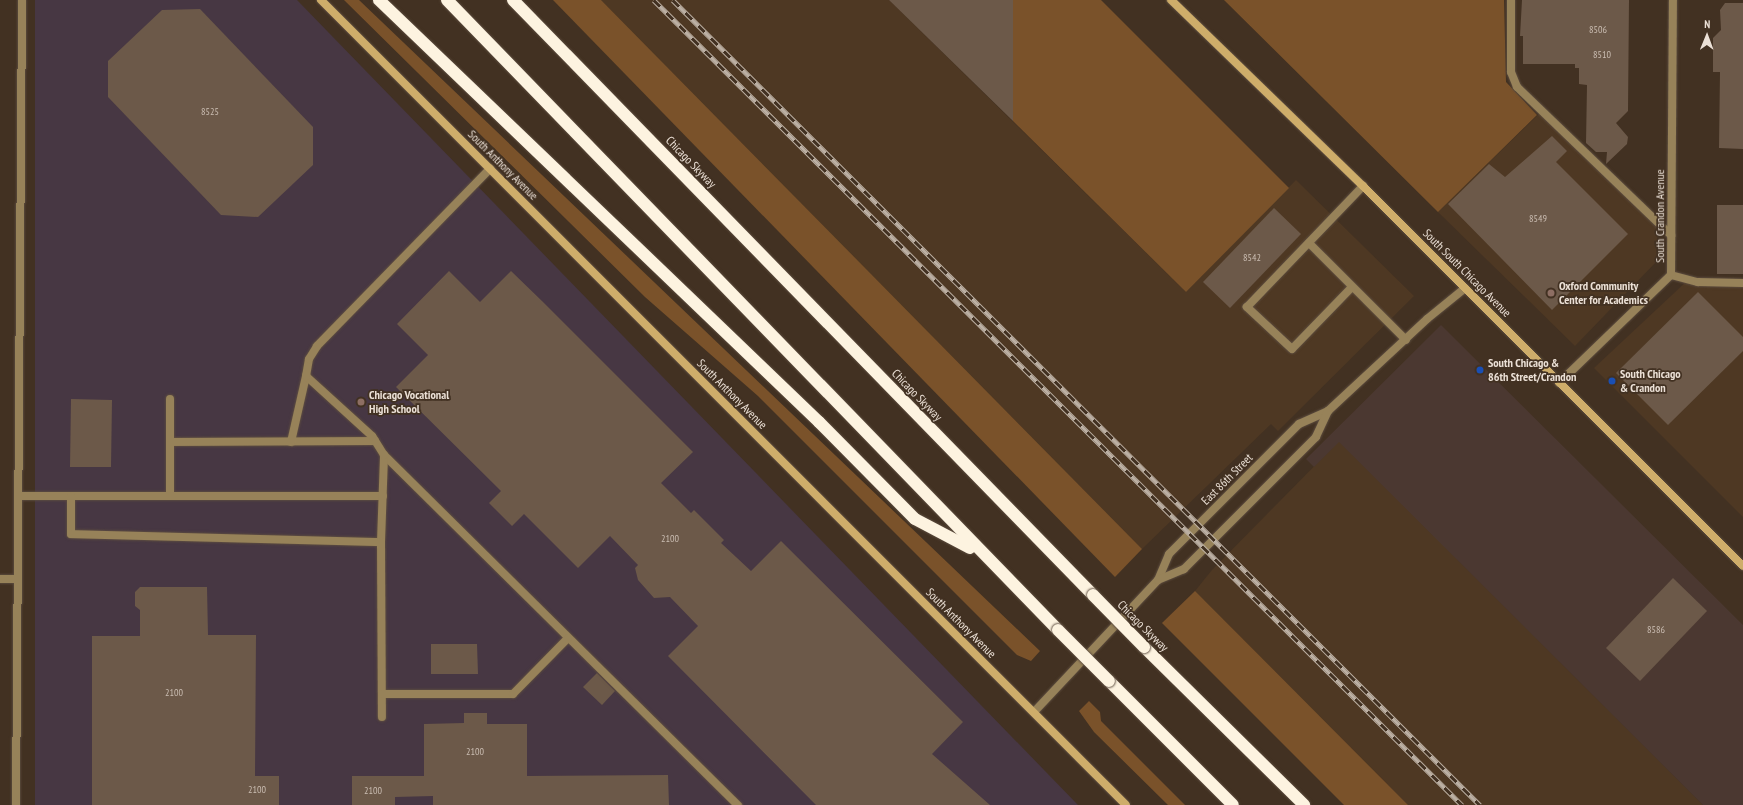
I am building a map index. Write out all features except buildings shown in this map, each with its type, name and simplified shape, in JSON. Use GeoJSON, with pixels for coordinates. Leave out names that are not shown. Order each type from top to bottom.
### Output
{"type":"FeatureCollection","features":[{"type":"Feature","properties":{"kind":"highway"},"geometry":{"type":"LineString","coordinates":[[379,0],[819,422],[915,519],[980,553]]}},
{"type":"Feature","properties":{"kind":"highway"},"geometry":{"type":"LineString","coordinates":[[447,0],[980,553],[1233,805]]}},
{"type":"Feature","properties":{"kind":"highway","name":"Chicago Skyway"},"geometry":{"type":"LineString","coordinates":[[513,0],[1093,595],[1304,805]]}},
{"type":"Feature","properties":{"kind":"street"},"geometry":{"type":"LineString","coordinates":[[16,805],[22,0]]}},
{"type":"Feature","properties":{"kind":"street","name":"South Anthony Avenue"},"geometry":{"type":"LineString","coordinates":[[321,0],[1126,805]]}},
{"type":"Feature","properties":{"kind":"street","name":"South South Chicago Avenue"},"geometry":{"type":"LineString","coordinates":[[1170,0],[1362,186],[1743,566]]}},
{"type":"Feature","properties":{"kind":"street"},"geometry":{"type":"LineString","coordinates":[[1511,0],[1511,72],[1517,87],[1671,235]]}},
{"type":"Feature","properties":{"kind":"street","name":"South Crandon Avenue"},"geometry":{"type":"LineString","coordinates":[[1559,383],[1672,275],[1671,235],[1674,0]]}},
{"type":"Feature","properties":{"kind":"street"},"geometry":{"type":"LineString","coordinates":[[291,442],[309,359],[317,346],[490,169]]}},
{"type":"Feature","properties":{"kind":"street"},"geometry":{"type":"LineString","coordinates":[[1352,287],[1292,349],[1247,307],[1362,186]]}},
{"type":"Feature","properties":{"kind":"street"},"geometry":{"type":"LineString","coordinates":[[1309,243],[1406,340]]}},
{"type":"Feature","properties":{"kind":"street"},"geometry":{"type":"LineString","coordinates":[[1672,275],[1698,282],[1743,282]]}},
{"type":"Feature","properties":{"kind":"street","name":"East 86th Street"},"geometry":{"type":"LineString","coordinates":[[1034,712],[1158,580],[1169,554],[1299,424],[1328,411],[1465,288]]}},
{"type":"Feature","properties":{"kind":"street"},"geometry":{"type":"LineString","coordinates":[[306,376],[375,441],[384,454],[738,805]]}},
{"type":"Feature","properties":{"kind":"street"},"geometry":{"type":"LineString","coordinates":[[170,400],[170,496]]}},
{"type":"Feature","properties":{"kind":"street","name":"East 86th Street"},"geometry":{"type":"LineString","coordinates":[[1158,580],[1184,569],[1316,437],[1328,411]]}},
{"type":"Feature","properties":{"kind":"street"},"geometry":{"type":"LineString","coordinates":[[170,442],[375,441]]}},
{"type":"Feature","properties":{"kind":"street"},"geometry":{"type":"LineString","coordinates":[[382,716],[381,542],[384,454]]}},
{"type":"Feature","properties":{"kind":"street"},"geometry":{"type":"LineString","coordinates":[[18,496],[382,496]]}},
{"type":"Feature","properties":{"kind":"street"},"geometry":{"type":"LineString","coordinates":[[71,496],[71,534],[381,542]]}},
{"type":"Feature","properties":{"kind":"street"},"geometry":{"type":"LineString","coordinates":[[0,579],[17,579]]}},
{"type":"Feature","properties":{"kind":"street"},"geometry":{"type":"LineString","coordinates":[[382,694],[513,694],[568,638]]}},
{"type":"Feature","properties":{"kind":"shaded area","name":"Chicago Vocational High School"},"geometry":{"type":"Polygon","coordinates":[[[35,0],[297,0],[1078,805],[35,805],[35,0]]]}},
{"type":"Feature","properties":{"kind":"shaded area"},"geometry":{"type":"Polygon","coordinates":[[[344,0],[359,0],[1040,651],[1031,661],[1017,655],[758,396],[645,297],[344,0]]]}},
{"type":"Feature","properties":{"kind":"shaded area"},"geometry":{"type":"Polygon","coordinates":[[[553,0],[601,0],[1142,549],[1115,577],[553,0]]]}},
{"type":"Feature","properties":{"kind":"shaded area"},"geometry":{"type":"Polygon","coordinates":[[[601,0],[889,0],[1186,292],[1296,180],[1414,296],[1278,431],[1271,424],[1142,549],[601,0]]]}},
{"type":"Feature","properties":{"kind":"shaded area"},"geometry":{"type":"Polygon","coordinates":[[[1013,0],[1101,0],[1289,188],[1186,292],[1013,121],[1013,0]]]}},
{"type":"Feature","properties":{"kind":"shaded area"},"geometry":{"type":"Polygon","coordinates":[[[1224,0],[1504,0],[1506,82],[1537,115],[1438,212],[1224,0]]]}},
{"type":"Feature","properties":{"kind":"shaded area"},"geometry":{"type":"Polygon","coordinates":[[[1542,111],[1657,223],[1658,260],[1575,346],[1438,212],[1542,111]]]}},
{"type":"Feature","properties":{"kind":"shaded area"},"geometry":{"type":"Polygon","coordinates":[[[1688,280],[1743,283],[1743,517],[1594,368],[1688,280]]]}},
{"type":"Feature","properties":{"kind":"shaded area"},"geometry":{"type":"Polygon","coordinates":[[[1441,325],[1743,625],[1743,805],[1703,805],[1339,442],[1314,467],[1306,459],[1441,325]]]}},
{"type":"Feature","properties":{"kind":"shaded area"},"geometry":{"type":"Polygon","coordinates":[[[1339,441],[1703,805],[1408,805],[1195,591],[1212,570],[1339,441]]]}},
{"type":"Feature","properties":{"kind":"shaded area"},"geometry":{"type":"Polygon","coordinates":[[[1195,591],[1408,805],[1344,805],[1162,623],[1195,591]]]}},
{"type":"Feature","properties":{"kind":"shaded area"},"geometry":{"type":"Polygon","coordinates":[[[1089,701],[1100,712],[1101,721],[1185,805],[1168,805],[1094,732],[1079,711],[1089,701]]]}},
{"type":"Feature","properties":{"kind":"railway"},"geometry":{"type":"LineString","coordinates":[[654,0],[1462,805]]}},
{"type":"Feature","properties":{"kind":"railway"},"geometry":{"type":"LineString","coordinates":[[673,0],[1480,805]]}},
{"type":"Feature","properties":{"kind":"place","name":"Oxford Community Center for Academics"},"geometry":{"type":"Point","coordinates":[1551,293]}},
{"type":"Feature","properties":{"kind":"place","name":"South Chicago & 86th Street/Crandon"},"geometry":{"type":"Point","coordinates":[1480,370]}},
{"type":"Feature","properties":{"kind":"place","name":"South Chicago & Crandon"},"geometry":{"type":"Point","coordinates":[1612,381]}},
{"type":"Feature","properties":{"kind":"place","name":"Chicago Vocational High School"},"geometry":{"type":"Point","coordinates":[361,402]}}]}
